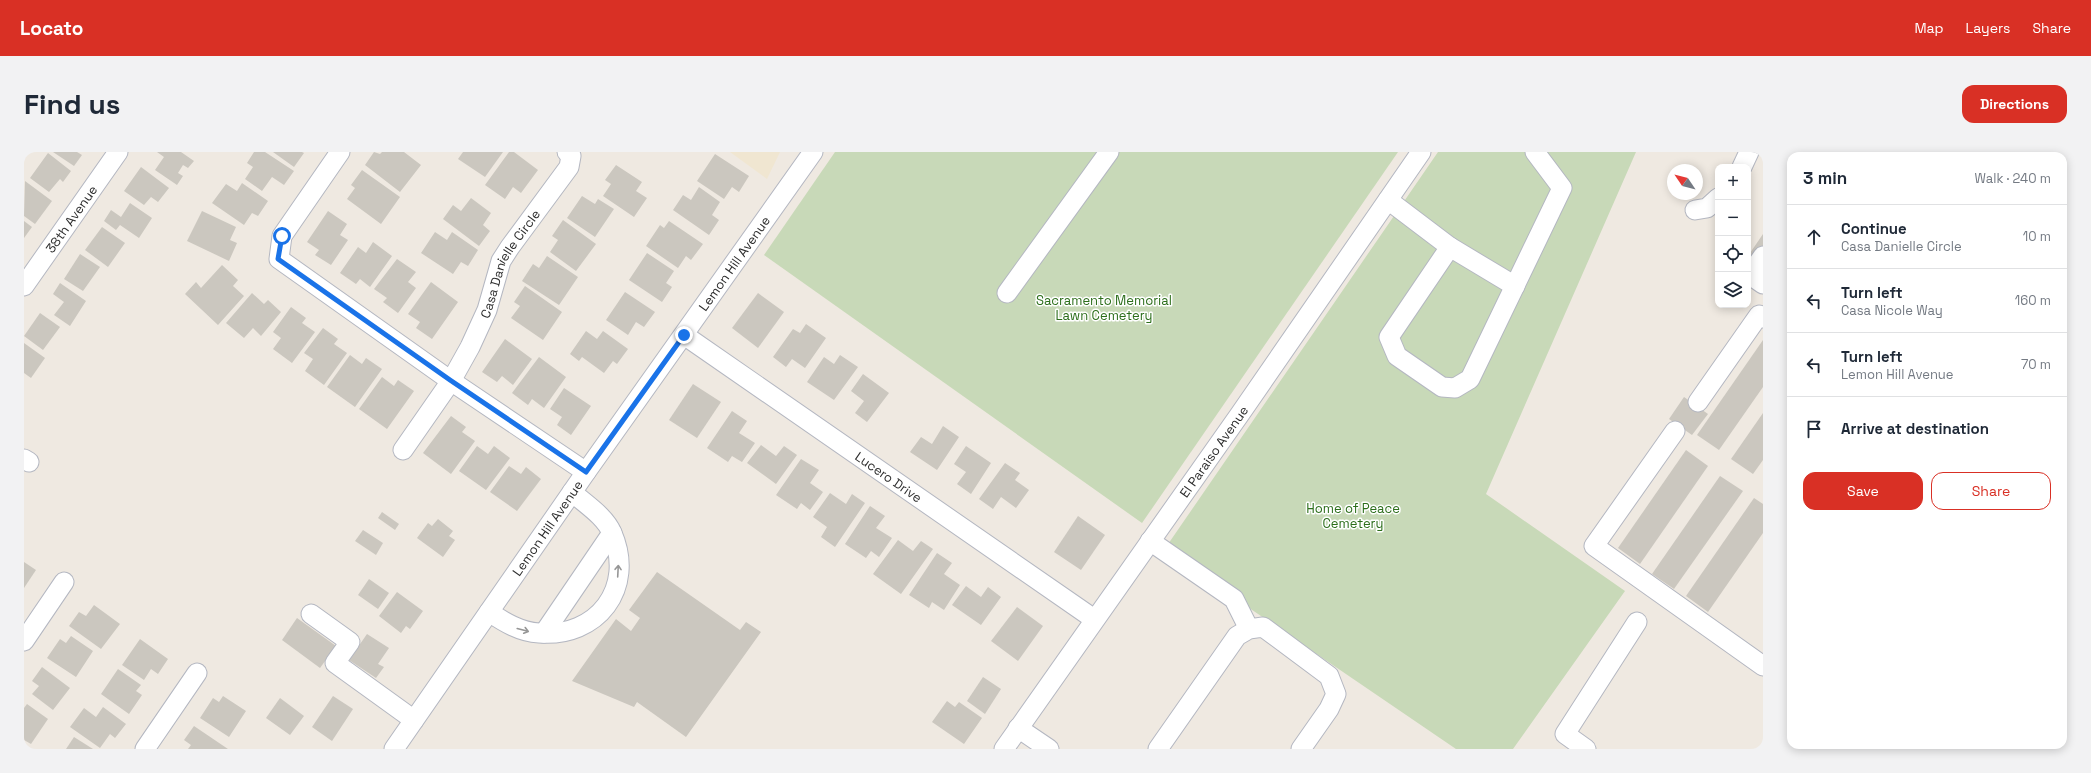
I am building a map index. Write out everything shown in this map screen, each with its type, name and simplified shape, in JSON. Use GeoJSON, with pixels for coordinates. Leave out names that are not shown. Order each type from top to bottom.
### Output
{"type":"FeatureCollection","features":[{"type":"Feature","properties":{"kind":"street","name":"38th Avenue"},"geometry":{"type":"LineString","coordinates":[[24,286],[118,152]]}},
{"type":"Feature","properties":{"kind":"street"},"geometry":{"type":"LineString","coordinates":[[340,152],[282,236],[278,259],[450,380],[586,472]]}},
{"type":"Feature","properties":{"kind":"street","name":"Casa Danielle Circle"},"geometry":{"type":"LineString","coordinates":[[403,450],[450,380],[470,347],[487,310],[501,261],[510,246],[569,167],[570,156],[567,152]]}},
{"type":"Feature","properties":{"kind":"street","name":"Lemon Hill Avenue"},"geometry":{"type":"LineString","coordinates":[[394,749],[586,472],[813,152]]}},
{"type":"Feature","properties":{"kind":"street"},"geometry":{"type":"LineString","coordinates":[[1007,293],[1109,152]]}},
{"type":"Feature","properties":{"kind":"street","name":"El Paraiso Avenue"},"geometry":{"type":"LineString","coordinates":[[1004,749],[1421,152]]}},
{"type":"Feature","properties":{"kind":"street"},"geometry":{"type":"LineString","coordinates":[[1450,247],[1389,337],[1397,356],[1442,387],[1455,388],[1470,379],[1562,188],[1535,152]]}},
{"type":"Feature","properties":{"kind":"street"},"geometry":{"type":"LineString","coordinates":[[1743,164],[1749,152]]}},
{"type":"Feature","properties":{"kind":"street"},"geometry":{"type":"LineString","coordinates":[[1388,200],[1450,247],[1515,286]]}},
{"type":"Feature","properties":{"kind":"street"},"geometry":{"type":"LineString","coordinates":[[1695,210],[1707,208],[1716,200]]}},
{"type":"Feature","properties":{"kind":"street"},"geometry":{"type":"LineString","coordinates":[[1763,256],[1750,275],[1763,284]]}},
{"type":"Feature","properties":{"kind":"street"},"geometry":{"type":"LineString","coordinates":[[1698,402],[1759,315],[1763,318]]}},
{"type":"Feature","properties":{"kind":"street","name":"Lucero Drive"},"geometry":{"type":"LineString","coordinates":[[684,335],[1094,619]]}},
{"type":"Feature","properties":{"kind":"street"},"geometry":{"type":"LineString","coordinates":[[1675,431],[1594,546],[1763,666]]}},
{"type":"Feature","properties":{"kind":"street"},"geometry":{"type":"LineString","coordinates":[[489,612],[504,623],[520,629],[544,633],[558,633],[580,628],[598,616],[608,604],[616,590],[620,571],[612,533],[597,514],[572,492]]}},
{"type":"Feature","properties":{"kind":"street"},"geometry":{"type":"LineString","coordinates":[[544,633],[612,533]]}},
{"type":"Feature","properties":{"kind":"street"},"geometry":{"type":"LineString","coordinates":[[1150,541],[1234,599],[1249,629]]}},
{"type":"Feature","properties":{"kind":"street"},"geometry":{"type":"LineString","coordinates":[[24,641],[64,582]]}},
{"type":"Feature","properties":{"kind":"street"},"geometry":{"type":"LineString","coordinates":[[310,614],[350,642],[335,663],[414,720]]}},
{"type":"Feature","properties":{"kind":"street"},"geometry":{"type":"LineString","coordinates":[[1586,749],[1565,734],[1637,622]]}},
{"type":"Feature","properties":{"kind":"street"},"geometry":{"type":"LineString","coordinates":[[1158,749],[1237,636],[1249,629],[1263,627],[1329,676],[1336,694],[1329,709],[1301,749]]}},
{"type":"Feature","properties":{"kind":"street"},"geometry":{"type":"LineString","coordinates":[[145,749],[197,673]]}},
{"type":"Feature","properties":{"kind":"street"},"geometry":{"type":"LineString","coordinates":[[1018,728],[1049,749]]}},
{"type":"Feature","properties":{"kind":"shaded area"},"geometry":{"type":"Polygon","coordinates":[[[730,152],[780,152],[767,179],[730,152]]]}},
{"type":"Feature","properties":{"kind":"green space","name":"Sacramento Memorial Lawn Cemetery"},"geometry":{"type":"Polygon","coordinates":[[[835,152],[1398,152],[1142,523],[764,255],[835,152]]]}},
{"type":"Feature","properties":{"kind":"green space","name":"Home of Peace Cemetery"},"geometry":{"type":"Polygon","coordinates":[[[1438,152],[1636,152],[1486,494],[1625,591],[1513,749],[1456,749],[1164,550],[1438,152]]]}},
{"type":"Feature","properties":{"kind":"building"},"geometry":{"type":"Polygon","coordinates":[[[53,152],[77,152],[82,155],[74,166],[53,152]]]}},
{"type":"Feature","properties":{"kind":"building"},"geometry":{"type":"Polygon","coordinates":[[[157,152],[181,152],[194,161],[188,168],[183,165],[178,173],[183,176],[177,185],[155,170],[164,157],[157,152]]]}},
{"type":"Feature","properties":{"kind":"building"},"geometry":{"type":"Polygon","coordinates":[[[254,152],[265,152],[294,171],[284,185],[272,177],[262,191],[245,179],[253,167],[247,163],[254,152]]]}},
{"type":"Feature","properties":{"kind":"building"},"geometry":{"type":"Polygon","coordinates":[[[273,152],[302,152],[304,153],[294,167],[273,152]]]}},
{"type":"Feature","properties":{"kind":"building"},"geometry":{"type":"Polygon","coordinates":[[[374,152],[380,154],[382,152],[404,152],[421,165],[400,192],[365,165],[374,152]]]}},
{"type":"Feature","properties":{"kind":"building"},"geometry":{"type":"Polygon","coordinates":[[[463,152],[503,152],[485,177],[458,159],[463,152]]]}},
{"type":"Feature","properties":{"kind":"building"},"geometry":{"type":"Polygon","coordinates":[[[509,152],[514,152],[538,170],[521,193],[513,187],[505,199],[485,185],[509,152]]]}},
{"type":"Feature","properties":{"kind":"building"},"geometry":{"type":"Polygon","coordinates":[[[48,153],[71,171],[63,182],[60,179],[49,192],[30,178],[48,153]]]}},
{"type":"Feature","properties":{"kind":"building"},"geometry":{"type":"Polygon","coordinates":[[[715,154],[749,176],[739,192],[732,187],[724,199],[697,181],[715,154]]]}},
{"type":"Feature","properties":{"kind":"building"},"geometry":{"type":"Polygon","coordinates":[[[616,165],[642,182],[636,191],[647,198],[634,217],[603,196],[611,184],[605,180],[616,165]]]}},
{"type":"Feature","properties":{"kind":"building"},"geometry":{"type":"Polygon","coordinates":[[[141,167],[169,188],[158,202],[151,197],[144,205],[124,191],[141,167]]]}},
{"type":"Feature","properties":{"kind":"building"},"geometry":{"type":"Polygon","coordinates":[[[362,170],[400,197],[381,224],[347,199],[355,188],[351,185],[362,170]]]}},
{"type":"Feature","properties":{"kind":"building"},"geometry":{"type":"Polygon","coordinates":[[[25,181],[52,201],[35,224],[24,216],[25,181]]]}},
{"type":"Feature","properties":{"kind":"building"},"geometry":{"type":"Polygon","coordinates":[[[242,183],[268,201],[258,216],[252,213],[244,225],[212,203],[226,184],[237,191],[242,183]]]}},
{"type":"Feature","properties":{"kind":"building"},"geometry":{"type":"Polygon","coordinates":[[[699,187],[720,202],[712,215],[719,220],[709,235],[673,210],[683,195],[691,200],[699,187]]]}},
{"type":"Feature","properties":{"kind":"building"},"geometry":{"type":"Polygon","coordinates":[[[582,196],[595,204],[598,199],[614,209],[595,237],[567,218],[582,196]]]}},
{"type":"Feature","properties":{"kind":"building"},"geometry":{"type":"Polygon","coordinates":[[[471,198],[491,213],[483,225],[490,231],[479,246],[443,219],[453,205],[461,211],[471,198]]]}},
{"type":"Feature","properties":{"kind":"building"},"geometry":{"type":"Polygon","coordinates":[[[130,203],[152,218],[139,238],[120,225],[116,230],[104,221],[111,210],[121,217],[130,203]]]}},
{"type":"Feature","properties":{"kind":"building"},"geometry":{"type":"Polygon","coordinates":[[[202,211],[236,227],[230,240],[237,243],[229,261],[187,241],[202,211]]]}},
{"type":"Feature","properties":{"kind":"building"},"geometry":{"type":"Polygon","coordinates":[[[328,211],[347,224],[340,235],[348,240],[331,265],[315,255],[319,250],[307,242],[328,211]]]}},
{"type":"Feature","properties":{"kind":"building"},"geometry":{"type":"Polygon","coordinates":[[[563,220],[596,244],[576,271],[550,252],[558,240],[552,236],[563,220]]]}},
{"type":"Feature","properties":{"kind":"building"},"geometry":{"type":"Polygon","coordinates":[[[24,221],[32,227],[24,238],[24,221]]]}},
{"type":"Feature","properties":{"kind":"building"},"geometry":{"type":"Polygon","coordinates":[[[669,221],[703,244],[691,260],[686,256],[678,268],[646,246],[660,225],[664,228],[669,221]]]}},
{"type":"Feature","properties":{"kind":"building"},"geometry":{"type":"Polygon","coordinates":[[[102,227],[125,243],[108,267],[85,250],[102,227]]]}},
{"type":"Feature","properties":{"kind":"building"},"geometry":{"type":"Polygon","coordinates":[[[435,232],[447,240],[452,232],[478,250],[468,266],[461,262],[453,274],[421,253],[435,232]]]}},
{"type":"Feature","properties":{"kind":"building"},"geometry":{"type":"Polygon","coordinates":[[[1763,234],[1763,247],[1751,265],[1751,252],[1763,234]]]}},
{"type":"Feature","properties":{"kind":"building"},"geometry":{"type":"Polygon","coordinates":[[[373,242],[392,256],[370,287],[360,279],[356,284],[340,273],[358,247],[366,253],[373,242]]]}},
{"type":"Feature","properties":{"kind":"building"},"geometry":{"type":"Polygon","coordinates":[[[647,253],[674,271],[666,283],[672,287],[662,302],[629,280],[647,253]]]}},
{"type":"Feature","properties":{"kind":"building"},"geometry":{"type":"Polygon","coordinates":[[[80,254],[100,267],[83,291],[64,279],[80,254]]]}},
{"type":"Feature","properties":{"kind":"building"},"geometry":{"type":"Polygon","coordinates":[[[547,256],[578,277],[559,305],[522,281],[533,264],[539,268],[547,256]]]}},
{"type":"Feature","properties":{"kind":"building"},"geometry":{"type":"Polygon","coordinates":[[[397,259],[416,272],[408,282],[416,288],[398,313],[383,302],[387,298],[374,289],[397,259]]]}},
{"type":"Feature","properties":{"kind":"building"},"geometry":{"type":"Polygon","coordinates":[[[222,265],[238,280],[233,286],[244,296],[218,325],[185,294],[196,282],[201,288],[222,265]]]}},
{"type":"Feature","properties":{"kind":"building"},"geometry":{"type":"Polygon","coordinates":[[[431,282],[458,302],[432,339],[416,328],[420,322],[408,314],[431,282]]]}},
{"type":"Feature","properties":{"kind":"building"},"geometry":{"type":"Polygon","coordinates":[[[60,283],[86,301],[70,326],[54,315],[64,302],[53,294],[60,283]]]}},
{"type":"Feature","properties":{"kind":"building"},"geometry":{"type":"Polygon","coordinates":[[[525,286],[562,312],[543,340],[511,318],[520,306],[514,302],[525,286]]]}},
{"type":"Feature","properties":{"kind":"building"},"geometry":{"type":"Polygon","coordinates":[[[625,292],[655,312],[644,327],[636,322],[628,335],[606,320],[625,292]]]}},
{"type":"Feature","properties":{"kind":"building"},"geometry":{"type":"Polygon","coordinates":[[[252,293],[264,304],[268,300],[281,312],[261,336],[253,328],[244,338],[226,323],[252,293]]]}},
{"type":"Feature","properties":{"kind":"building"},"geometry":{"type":"Polygon","coordinates":[[[758,293],[784,312],[758,348],[732,328],[758,293]]]}},
{"type":"Feature","properties":{"kind":"building"},"geometry":{"type":"Polygon","coordinates":[[[291,307],[306,318],[302,323],[315,332],[292,363],[273,349],[281,338],[273,332],[291,307]]]}},
{"type":"Feature","properties":{"kind":"building"},"geometry":{"type":"Polygon","coordinates":[[[40,313],[60,327],[43,350],[24,336],[40,313]]]}},
{"type":"Feature","properties":{"kind":"building"},"geometry":{"type":"Polygon","coordinates":[[[806,324],[826,338],[805,368],[792,359],[786,367],[773,357],[793,329],[800,333],[806,324]]]}},
{"type":"Feature","properties":{"kind":"building"},"geometry":{"type":"Polygon","coordinates":[[[323,328],[338,339],[334,344],[347,353],[324,385],[305,371],[313,359],[304,353],[323,328]]]}},
{"type":"Feature","properties":{"kind":"building"},"geometry":{"type":"Polygon","coordinates":[[[586,331],[597,339],[603,331],[628,349],[617,364],[613,361],[604,373],[582,357],[579,361],[570,354],[586,331]]]}},
{"type":"Feature","properties":{"kind":"building"},"geometry":{"type":"Polygon","coordinates":[[[505,339],[532,359],[513,385],[502,376],[497,382],[482,372],[505,339]]]}},
{"type":"Feature","properties":{"kind":"building"},"geometry":{"type":"Polygon","coordinates":[[[1763,340],[1763,387],[1719,450],[1697,435],[1763,340]]]}},
{"type":"Feature","properties":{"kind":"building"},"geometry":{"type":"Polygon","coordinates":[[[24,343],[45,358],[31,378],[24,373],[24,343]]]}},
{"type":"Feature","properties":{"kind":"building"},"geometry":{"type":"Polygon","coordinates":[[[350,355],[362,364],[366,358],[382,369],[355,407],[327,387],[350,355]]]}},
{"type":"Feature","properties":{"kind":"building"},"geometry":{"type":"Polygon","coordinates":[[[840,355],[858,367],[834,400],[807,382],[824,357],[834,364],[840,355]]]}},
{"type":"Feature","properties":{"kind":"building"},"geometry":{"type":"Polygon","coordinates":[[[539,357],[566,377],[544,408],[532,399],[528,405],[512,393],[539,357]]]}},
{"type":"Feature","properties":{"kind":"building"},"geometry":{"type":"Polygon","coordinates":[[[863,374],[889,393],[867,422],[855,413],[864,401],[851,391],[863,374]]]}},
{"type":"Feature","properties":{"kind":"building"},"geometry":{"type":"Polygon","coordinates":[[[382,377],[394,386],[398,380],[414,391],[387,429],[359,409],[382,377]]]}},
{"type":"Feature","properties":{"kind":"building"},"geometry":{"type":"Polygon","coordinates":[[[693,384],[721,402],[697,438],[669,420],[693,384]]]}},
{"type":"Feature","properties":{"kind":"building"},"geometry":{"type":"Polygon","coordinates":[[[564,388],[591,406],[571,435],[557,425],[562,417],[550,409],[564,388]]]}},
{"type":"Feature","properties":{"kind":"building"},"geometry":{"type":"Polygon","coordinates":[[[1684,397],[1708,414],[1692,435],[1669,419],[1684,397]]]}},
{"type":"Feature","properties":{"kind":"building"},"geometry":{"type":"Polygon","coordinates":[[[732,411],[747,421],[739,433],[755,443],[742,462],[732,456],[728,462],[707,448],[732,411]]]}},
{"type":"Feature","properties":{"kind":"building"},"geometry":{"type":"Polygon","coordinates":[[[1763,413],[1763,460],[1753,474],[1731,459],[1763,413]]]}},
{"type":"Feature","properties":{"kind":"building"},"geometry":{"type":"Polygon","coordinates":[[[451,416],[466,427],[462,432],[475,441],[451,474],[423,453],[451,416]]]}},
{"type":"Feature","properties":{"kind":"building"},"geometry":{"type":"Polygon","coordinates":[[[943,426],[959,437],[937,470],[910,452],[921,437],[932,444],[943,426]]]}},
{"type":"Feature","properties":{"kind":"building"},"geometry":{"type":"Polygon","coordinates":[[[761,445],[776,456],[784,446],[797,455],[776,484],[747,463],[761,445]]]}},
{"type":"Feature","properties":{"kind":"building"},"geometry":{"type":"Polygon","coordinates":[[[477,446],[488,454],[494,446],[510,458],[486,490],[459,471],[477,446]]]}},
{"type":"Feature","properties":{"kind":"building"},"geometry":{"type":"Polygon","coordinates":[[[966,446],[991,463],[971,494],[957,484],[966,472],[954,464],[966,446]]]}},
{"type":"Feature","properties":{"kind":"building"},"geometry":{"type":"Polygon","coordinates":[[[1686,450],[1708,466],[1640,564],[1618,548],[1686,450]]]}},
{"type":"Feature","properties":{"kind":"building"},"geometry":{"type":"Polygon","coordinates":[[[801,459],[819,470],[810,483],[823,492],[810,510],[801,503],[797,509],[776,495],[801,459]]]}},
{"type":"Feature","properties":{"kind":"building"},"geometry":{"type":"Polygon","coordinates":[[[1005,463],[1020,473],[1015,480],[1029,490],[1016,508],[1001,497],[993,509],[979,499],[1005,463]]]}},
{"type":"Feature","properties":{"kind":"building"},"geometry":{"type":"Polygon","coordinates":[[[509,466],[521,474],[526,467],[541,479],[517,511],[490,492],[509,466]]]}},
{"type":"Feature","properties":{"kind":"building"},"geometry":{"type":"Polygon","coordinates":[[[1720,476],[1743,491],[1674,589],[1652,574],[1720,476]]]}},
{"type":"Feature","properties":{"kind":"building"},"geometry":{"type":"Polygon","coordinates":[[[830,493],[846,504],[852,494],[865,503],[835,547],[821,537],[827,527],[813,517],[830,493]]]}},
{"type":"Feature","properties":{"kind":"building"},"geometry":{"type":"Polygon","coordinates":[[[1754,498],[1763,504],[1763,533],[1708,612],[1686,596],[1754,498]]]}},
{"type":"Feature","properties":{"kind":"building"},"geometry":{"type":"Polygon","coordinates":[[[870,506],[885,516],[876,528],[892,538],[879,557],[871,551],[866,558],[845,544],[870,506]]]}},
{"type":"Feature","properties":{"kind":"building"},"geometry":{"type":"Polygon","coordinates":[[[382,512],[399,524],[395,530],[378,518],[382,512]]]}},
{"type":"Feature","properties":{"kind":"building"},"geometry":{"type":"Polygon","coordinates":[[[1078,516],[1105,535],[1081,570],[1054,552],[1078,516]]]}},
{"type":"Feature","properties":{"kind":"building"},"geometry":{"type":"Polygon","coordinates":[[[438,519],[453,531],[449,536],[455,540],[443,557],[417,538],[428,523],[432,526],[438,519]]]}},
{"type":"Feature","properties":{"kind":"building"},"geometry":{"type":"Polygon","coordinates":[[[363,530],[383,543],[376,555],[355,541],[363,530]]]}},
{"type":"Feature","properties":{"kind":"building"},"geometry":{"type":"Polygon","coordinates":[[[898,540],[913,551],[921,541],[933,549],[901,594],[873,574],[898,540]]]}},
{"type":"Feature","properties":{"kind":"building"},"geometry":{"type":"Polygon","coordinates":[[[937,553],[952,563],[944,574],[960,585],[944,610],[932,602],[929,608],[909,595],[937,553]]]}},
{"type":"Feature","properties":{"kind":"building"},"geometry":{"type":"Polygon","coordinates":[[[24,562],[36,570],[24,588],[24,562]]]}},
{"type":"Feature","properties":{"kind":"building"},"geometry":{"type":"Polygon","coordinates":[[[657,572],[740,630],[746,622],[761,632],[686,737],[637,702],[634,707],[572,681],[616,619],[631,631],[640,618],[629,610],[657,572]]]}},
{"type":"Feature","properties":{"kind":"building"},"geometry":{"type":"Polygon","coordinates":[[[369,579],[389,593],[378,609],[358,595],[369,579]]]}},
{"type":"Feature","properties":{"kind":"building"},"geometry":{"type":"Polygon","coordinates":[[[966,586],[981,597],[988,587],[1001,597],[981,625],[952,605],[966,586]]]}},
{"type":"Feature","properties":{"kind":"building"},"geometry":{"type":"Polygon","coordinates":[[[397,592],[423,611],[410,629],[406,626],[401,633],[379,616],[397,592]]]}},
{"type":"Feature","properties":{"kind":"building"},"geometry":{"type":"Polygon","coordinates":[[[94,605],[120,624],[101,649],[69,626],[79,612],[86,616],[94,605]]]}},
{"type":"Feature","properties":{"kind":"building"},"geometry":{"type":"Polygon","coordinates":[[[1017,607],[1043,626],[1018,661],[991,641],[1017,607]]]}},
{"type":"Feature","properties":{"kind":"building"},"geometry":{"type":"Polygon","coordinates":[[[297,618],[336,646],[320,668],[282,640],[297,618]]]}},
{"type":"Feature","properties":{"kind":"building"},"geometry":{"type":"Polygon","coordinates":[[[367,634],[389,648],[378,664],[384,667],[376,678],[349,660],[367,634]]]}},
{"type":"Feature","properties":{"kind":"building"},"geometry":{"type":"Polygon","coordinates":[[[71,636],[93,651],[76,677],[47,658],[60,639],[66,643],[71,636]]]}},
{"type":"Feature","properties":{"kind":"building"},"geometry":{"type":"Polygon","coordinates":[[[140,639],[168,659],[158,674],[151,669],[144,680],[122,665],[140,639]]]}},
{"type":"Feature","properties":{"kind":"building"},"geometry":{"type":"Polygon","coordinates":[[[42,667],[70,688],[53,710],[32,694],[39,686],[32,681],[42,667]]]}},
{"type":"Feature","properties":{"kind":"building"},"geometry":{"type":"Polygon","coordinates":[[[118,669],[141,685],[136,691],[142,695],[129,714],[101,694],[118,669]]]}},
{"type":"Feature","properties":{"kind":"building"},"geometry":{"type":"Polygon","coordinates":[[[983,677],[1001,689],[985,714],[967,701],[983,677]]]}},
{"type":"Feature","properties":{"kind":"building"},"geometry":{"type":"Polygon","coordinates":[[[223,696],[246,711],[229,737],[200,718],[213,698],[219,702],[223,696]]]}},
{"type":"Feature","properties":{"kind":"building"},"geometry":{"type":"Polygon","coordinates":[[[333,696],[353,709],[332,741],[312,727],[333,696]]]}},
{"type":"Feature","properties":{"kind":"building"},"geometry":{"type":"Polygon","coordinates":[[[280,698],[304,716],[290,735],[266,718],[280,698]]]}},
{"type":"Feature","properties":{"kind":"building"},"geometry":{"type":"Polygon","coordinates":[[[947,701],[955,707],[959,702],[982,718],[964,744],[932,722],[947,701]]]}},
{"type":"Feature","properties":{"kind":"building"},"geometry":{"type":"Polygon","coordinates":[[[27,704],[48,719],[31,744],[24,740],[24,708],[27,704]]]}},
{"type":"Feature","properties":{"kind":"building"},"geometry":{"type":"Polygon","coordinates":[[[103,707],[126,724],[115,738],[110,734],[100,748],[70,727],[84,708],[96,717],[103,707]]]}},
{"type":"Feature","properties":{"kind":"building"},"geometry":{"type":"Polygon","coordinates":[[[194,726],[228,749],[188,749],[191,745],[184,740],[194,726]]]}},
{"type":"Feature","properties":{"kind":"building"},"geometry":{"type":"Polygon","coordinates":[[[74,737],[93,749],[66,749],[74,737]]]}},
{"type":"Feature","properties":{"kind":"route"},"geometry":{"type":"LineString","coordinates":[[282,236],[278,259],[450,380],[586,472],[684,335]]}}]}
